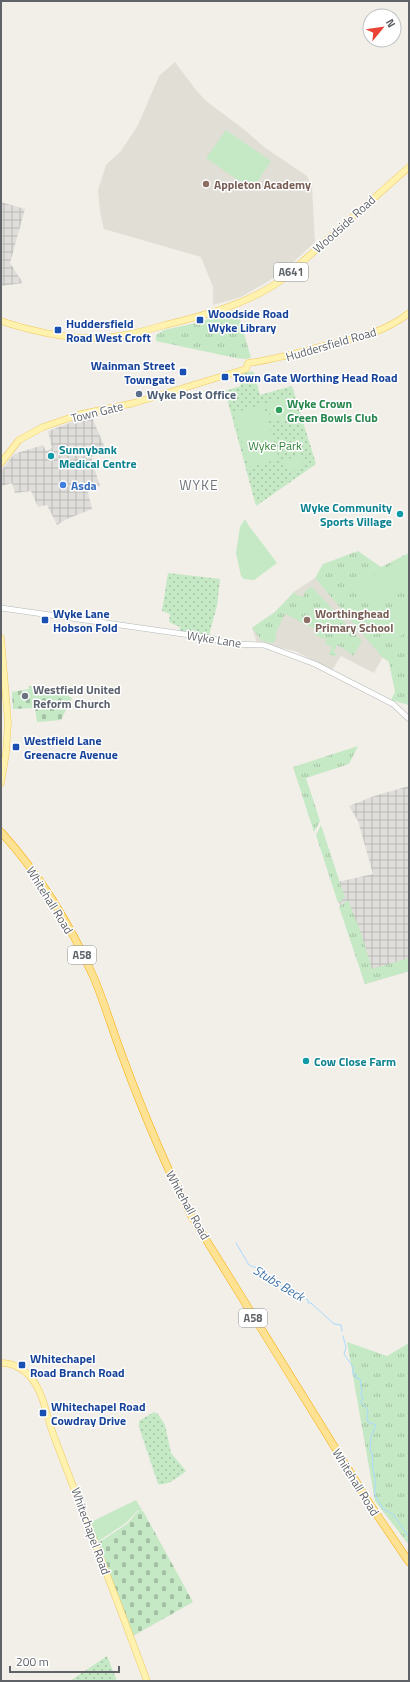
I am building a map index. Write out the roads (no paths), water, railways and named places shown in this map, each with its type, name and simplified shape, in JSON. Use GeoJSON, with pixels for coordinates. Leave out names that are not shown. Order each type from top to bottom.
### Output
{"type":"FeatureCollection","features":[{"type":"Feature","properties":{"kind":"highway","name":"Whitehall Road"},"geometry":{"type":"LineString","coordinates":[[1,832],[24,860],[46,892],[68,928],[94,978],[123,1059],[165,1162],[192,1217],[373,1509],[409,1562]]}},
{"type":"Feature","properties":{"kind":"main road","name":"Woodside Road"},"geometry":{"type":"LineString","coordinates":[[1,321],[58,334],[91,338],[145,330],[216,312],[246,300],[276,284],[409,167]]}},
{"type":"Feature","properties":{"kind":"main road","name":"Huddersfield Road"},"geometry":{"type":"LineString","coordinates":[[248,363],[269,361],[368,335],[390,326],[409,313]]}},
{"type":"Feature","properties":{"kind":"main road","name":"Town Gate"},"geometry":{"type":"LineString","coordinates":[[1,463],[19,440],[43,427],[81,414],[134,403],[246,369],[248,363]]}},
{"type":"Feature","properties":{"kind":"main road"},"geometry":{"type":"LineString","coordinates":[[1,638],[8,722],[6,753],[1,783]]}},
{"type":"Feature","properties":{"kind":"main road","name":"Whitechapel Road"},"geometry":{"type":"LineString","coordinates":[[1,1363],[15,1365],[23,1370],[34,1382],[147,1681]]}},
{"type":"Feature","properties":{"kind":"street","name":"Wyke Lane"},"geometry":{"type":"LineString","coordinates":[[1,608],[211,638],[228,644],[264,645],[315,664],[393,704],[409,719]]}},
{"type":"Feature","properties":{"kind":"waterway","name":"Stubs Beck"},"geometry":{"type":"LineString","coordinates":[[236,1243],[249,1265],[262,1270],[265,1277],[269,1277],[282,1287],[290,1287],[308,1300],[308,1303],[311,1303],[334,1324],[341,1325],[342,1331]]}},
{"type":"Feature","properties":{"kind":"waterway","name":"Stubs Beck"},"geometry":{"type":"LineString","coordinates":[[343,1336],[346,1347],[344,1354],[353,1367],[353,1374],[356,1374],[356,1378],[360,1379],[362,1392],[360,1394],[363,1396],[361,1403],[368,1410],[368,1422],[376,1425],[371,1437],[370,1449],[371,1453],[373,1454],[373,1468],[376,1483],[374,1493],[383,1509],[393,1514],[409,1537]]}},
{"type":"Feature","properties":{"kind":"place","name":"Appleton Academy"},"geometry":{"type":"Point","coordinates":[206,184]}},
{"type":"Feature","properties":{"kind":"place","name":"Woodside Road Wyke Library"},"geometry":{"type":"Point","coordinates":[200,320]}},
{"type":"Feature","properties":{"kind":"place","name":"Huddersfield Road West Croft"},"geometry":{"type":"Point","coordinates":[58,330]}},
{"type":"Feature","properties":{"kind":"place","name":"Wainman Street Towngate"},"geometry":{"type":"Point","coordinates":[183,372]}},
{"type":"Feature","properties":{"kind":"place","name":"Town Gate Worthing Head Road"},"geometry":{"type":"Point","coordinates":[225,377]}},
{"type":"Feature","properties":{"kind":"place","name":"Wyke Post Office"},"geometry":{"type":"Point","coordinates":[139,394]}},
{"type":"Feature","properties":{"kind":"place","name":"Wyke Crown Green Bowls Club"},"geometry":{"type":"Point","coordinates":[279,410]}},
{"type":"Feature","properties":{"kind":"place","name":"Sunnybank Medical Centre"},"geometry":{"type":"Point","coordinates":[51,456]}},
{"type":"Feature","properties":{"kind":"place","name":"Asda"},"geometry":{"type":"Point","coordinates":[63,485]}},
{"type":"Feature","properties":{"kind":"place","name":"Wyke Community Sports Village"},"geometry":{"type":"Point","coordinates":[400,514]}},
{"type":"Feature","properties":{"kind":"place","name":"Wyke Lane Hobson Fold"},"geometry":{"type":"Point","coordinates":[45,620]}},
{"type":"Feature","properties":{"kind":"place","name":"Worthinghead Primary School"},"geometry":{"type":"Point","coordinates":[307,620]}},
{"type":"Feature","properties":{"kind":"place","name":"Westfield United Reform Church"},"geometry":{"type":"Point","coordinates":[25,696]}},
{"type":"Feature","properties":{"kind":"place","name":"Westfield Lane Greenacre Avenue"},"geometry":{"type":"Point","coordinates":[16,747]}},
{"type":"Feature","properties":{"kind":"place","name":"Cow Close Farm"},"geometry":{"type":"Point","coordinates":[306,1061]}},
{"type":"Feature","properties":{"kind":"place","name":"Whitechapel Road Branch Road"},"geometry":{"type":"Point","coordinates":[22,1365]}},
{"type":"Feature","properties":{"kind":"place","name":"Whitechapel Road Cowdray Drive"},"geometry":{"type":"Point","coordinates":[43,1413]}},
{"type":"Feature","properties":{"kind":"district","name":"WYKE"},"geometry":{"type":"Point","coordinates":[199,484]}},
{"type":"Feature","properties":{"kind":"park label","name":"Wyke Park"},"geometry":{"type":"Point","coordinates":[275,445]}}]}
